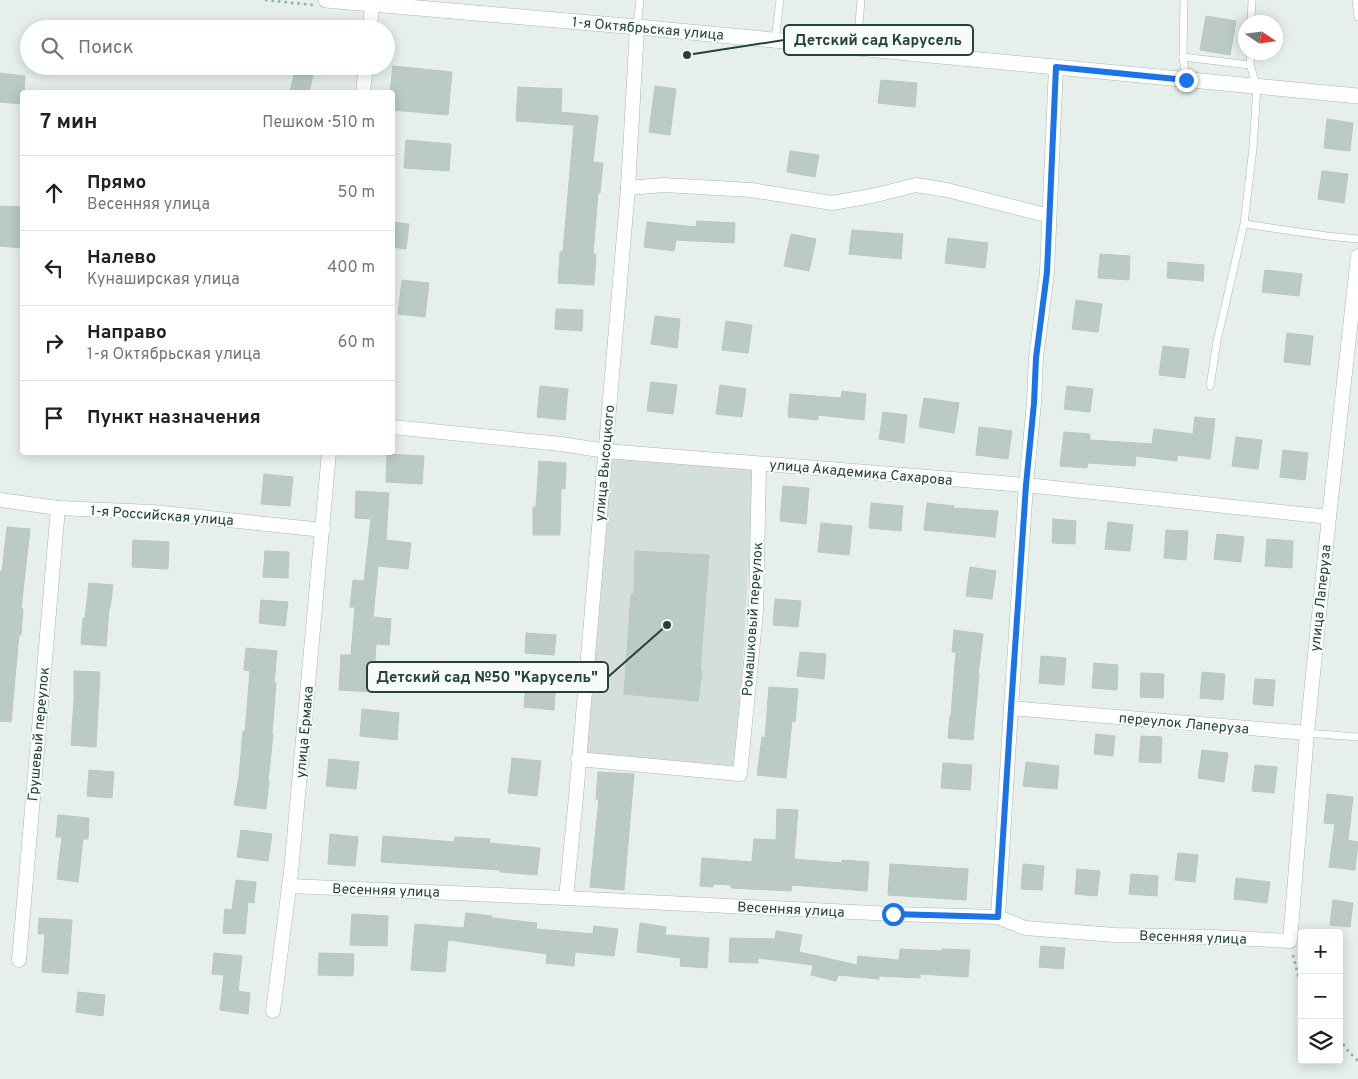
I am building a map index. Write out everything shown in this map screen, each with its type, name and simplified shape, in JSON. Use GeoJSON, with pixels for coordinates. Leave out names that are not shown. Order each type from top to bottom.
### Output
{"type":"FeatureCollection","features":[{"type":"Feature","properties":{"kind":"street","name":"1-я Октябрьская улица"},"geometry":{"type":"LineString","coordinates":[[326,0],[372,4],[431,5],[637,27],[1358,96]]}},
{"type":"Feature","properties":{"kind":"street"},"geometry":{"type":"LineString","coordinates":[[371,20],[372,4]]}},
{"type":"Feature","properties":{"kind":"street","name":"улица Высоцкого"},"geometry":{"type":"LineString","coordinates":[[566,898],[628,188],[637,27]]}},
{"type":"Feature","properties":{"kind":"street"},"geometry":{"type":"LineString","coordinates":[[998,917],[1026,485],[1034,403],[1036,358],[1047,272],[1056,67]]}},
{"type":"Feature","properties":{"kind":"street"},"geometry":{"type":"LineString","coordinates":[[364,90],[365,75]]}},
{"type":"Feature","properties":{"kind":"street"},"geometry":{"type":"LineString","coordinates":[[628,188],[664,185],[751,190],[832,203],[872,196],[916,185],[947,190],[1049,216]]}},
{"type":"Feature","properties":{"kind":"street","name":"улица Лаперуза"},"geometry":{"type":"LineString","coordinates":[[1290,941],[1307,733],[1328,517],[1358,256]]}},
{"type":"Feature","properties":{"kind":"street","name":"улица Академика Сахарова"},"geometry":{"type":"LineString","coordinates":[[395,427],[759,464],[1026,485],[1328,517]]}},
{"type":"Feature","properties":{"kind":"street","name":"улица Ермака"},"geometry":{"type":"LineString","coordinates":[[274,1010],[289,886],[329,455]]}},
{"type":"Feature","properties":{"kind":"street","name":"Ромашковый переулок"},"geometry":{"type":"LineString","coordinates":[[578,759],[740,774],[756,611],[759,464]]}},
{"type":"Feature","properties":{"kind":"street","name":"1-я Российская улица"},"geometry":{"type":"LineString","coordinates":[[0,500],[58,508],[153,512],[323,530]]}},
{"type":"Feature","properties":{"kind":"street","name":"Грушевый переулок"},"geometry":{"type":"LineString","coordinates":[[19,960],[58,508]]}},
{"type":"Feature","properties":{"kind":"street","name":"переулок Лаперуза"},"geometry":{"type":"LineString","coordinates":[[1011,708],[1307,733]]}},
{"type":"Feature","properties":{"kind":"street","name":"Весенняя улица"},"geometry":{"type":"LineString","coordinates":[[289,886],[893,914],[998,917],[1025,928],[1115,935],[1290,941]]}},
{"type":"Feature","properties":{"kind":"lane"},"geometry":{"type":"LineString","coordinates":[[637,27],[640,0]]}},
{"type":"Feature","properties":{"kind":"lane"},"geometry":{"type":"LineString","coordinates":[[774,40],[780,0]]}},
{"type":"Feature","properties":{"kind":"lane"},"geometry":{"type":"LineString","coordinates":[[857,48],[861,0]]}},
{"type":"Feature","properties":{"kind":"lane"},"geometry":{"type":"LineString","coordinates":[[1184,0],[1183,57],[1186,80]]}},
{"type":"Feature","properties":{"kind":"lane"},"geometry":{"type":"LineString","coordinates":[[1252,0],[1252,15]]}},
{"type":"Feature","properties":{"kind":"lane"},"geometry":{"type":"LineString","coordinates":[[1356,0],[1358,17]]}},
{"type":"Feature","properties":{"kind":"lane"},"geometry":{"type":"LineString","coordinates":[[1183,57],[1250,64]]}},
{"type":"Feature","properties":{"kind":"lane"},"geometry":{"type":"LineString","coordinates":[[1210,386],[1217,341],[1244,224],[1253,148],[1257,86],[1250,60]]}},
{"type":"Feature","properties":{"kind":"lane"},"geometry":{"type":"LineString","coordinates":[[1244,224],[1327,236],[1358,238]]}},
{"type":"Feature","properties":{"kind":"lane","name":"переулок Лаперуза"},"geometry":{"type":"LineString","coordinates":[[1307,733],[1358,737]]}},
{"type":"Feature","properties":{"kind":"path"},"geometry":{"type":"LineString","coordinates":[[1290,941],[1298,975]]}},
{"type":"Feature","properties":{"kind":"path"},"geometry":{"type":"LineString","coordinates":[[1343,1044],[1358,1061]]}},
{"type":"Feature","properties":{"kind":"shaded area"},"geometry":{"type":"Polygon","coordinates":[[[609,454],[755,467],[736,769],[582,755],[609,454]]]}},
{"type":"Feature","properties":{"kind":"building"},"geometry":{"type":"Polygon","coordinates":[[[1206,16],[1236,21],[1230,55],[1200,50],[1206,16]]]}},
{"type":"Feature","properties":{"kind":"building"},"geometry":{"type":"Polygon","coordinates":[[[395,66],[452,72],[448,115],[395,110],[395,90],[390,90],[392,75],[395,75],[395,66]]]}},
{"type":"Feature","properties":{"kind":"building"},"geometry":{"type":"Polygon","coordinates":[[[0,73],[25,76],[24,90],[20,90],[20,104],[0,102],[0,73]]]}},
{"type":"Feature","properties":{"kind":"building"},"geometry":{"type":"Polygon","coordinates":[[[294,75],[313,75],[309,90],[290,90],[294,75]]]}},
{"type":"Feature","properties":{"kind":"building"},"geometry":{"type":"Polygon","coordinates":[[[881,80],[917,83],[915,107],[878,103],[881,80]]]}},
{"type":"Feature","properties":{"kind":"building"},"geometry":{"type":"Polygon","coordinates":[[[655,86],[676,89],[670,135],[649,132],[655,86]]]}},
{"type":"Feature","properties":{"kind":"building"},"geometry":{"type":"Polygon","coordinates":[[[518,87],[562,89],[561,112],[598,116],[593,162],[603,163],[600,193],[598,193],[593,254],[596,254],[594,285],[558,283],[560,252],[563,252],[574,125],[516,121],[518,87]]]}},
{"type":"Feature","properties":{"kind":"building"},"geometry":{"type":"Polygon","coordinates":[[[1327,119],[1353,123],[1350,151],[1324,148],[1327,119]]]}},
{"type":"Feature","properties":{"kind":"building"},"geometry":{"type":"Polygon","coordinates":[[[406,140],[451,144],[449,171],[404,168],[406,140]]]}},
{"type":"Feature","properties":{"kind":"building"},"geometry":{"type":"Polygon","coordinates":[[[790,151],[819,155],[815,177],[787,172],[790,151]]]}},
{"type":"Feature","properties":{"kind":"building"},"geometry":{"type":"Polygon","coordinates":[[[1322,171],[1348,174],[1344,203],[1318,199],[1322,171]]]}},
{"type":"Feature","properties":{"kind":"building"},"geometry":{"type":"Polygon","coordinates":[[[0,206],[20,207],[20,248],[0,246],[0,206]]]}},
{"type":"Feature","properties":{"kind":"building"},"geometry":{"type":"Polygon","coordinates":[[[697,221],[735,223],[734,243],[676,240],[674,251],[644,247],[647,222],[696,227],[697,221]]]}},
{"type":"Feature","properties":{"kind":"building"},"geometry":{"type":"Polygon","coordinates":[[[395,222],[409,224],[406,249],[395,247],[395,222]]]}},
{"type":"Feature","properties":{"kind":"building"},"geometry":{"type":"Polygon","coordinates":[[[852,230],[903,234],[901,259],[849,254],[852,230]]]}},
{"type":"Feature","properties":{"kind":"building"},"geometry":{"type":"Polygon","coordinates":[[[791,234],[816,239],[809,271],[784,266],[791,234]]]}},
{"type":"Feature","properties":{"kind":"building"},"geometry":{"type":"Polygon","coordinates":[[[948,238],[988,243],[985,268],[945,263],[948,238]]]}},
{"type":"Feature","properties":{"kind":"building"},"geometry":{"type":"Polygon","coordinates":[[[1100,254],[1130,256],[1129,280],[1098,278],[1100,254]]]}},
{"type":"Feature","properties":{"kind":"building"},"geometry":{"type":"Polygon","coordinates":[[[1168,262],[1204,265],[1203,281],[1167,278],[1168,262]]]}},
{"type":"Feature","properties":{"kind":"building"},"geometry":{"type":"Polygon","coordinates":[[[1265,270],[1302,274],[1299,296],[1262,292],[1265,270]]]}},
{"type":"Feature","properties":{"kind":"building"},"geometry":{"type":"Polygon","coordinates":[[[402,280],[429,283],[425,317],[398,314],[402,280]]]}},
{"type":"Feature","properties":{"kind":"building"},"geometry":{"type":"Polygon","coordinates":[[[1076,300],[1102,304],[1098,332],[1072,329],[1076,300]]]}},
{"type":"Feature","properties":{"kind":"building"},"geometry":{"type":"Polygon","coordinates":[[[556,309],[583,310],[582,331],[555,329],[556,309]]]}},
{"type":"Feature","properties":{"kind":"building"},"geometry":{"type":"Polygon","coordinates":[[[655,316],[680,319],[677,348],[651,344],[655,316]]]}},
{"type":"Feature","properties":{"kind":"building"},"geometry":{"type":"Polygon","coordinates":[[[726,321],[752,325],[748,353],[722,350],[726,321]]]}},
{"type":"Feature","properties":{"kind":"building"},"geometry":{"type":"Polygon","coordinates":[[[1287,333],[1313,336],[1310,365],[1284,362],[1287,333]]]}},
{"type":"Feature","properties":{"kind":"building"},"geometry":{"type":"Polygon","coordinates":[[[1163,346],[1189,349],[1185,378],[1159,375],[1163,346]]]}},
{"type":"Feature","properties":{"kind":"building"},"geometry":{"type":"Polygon","coordinates":[[[651,382],[677,385],[673,414],[647,411],[651,382]]]}},
{"type":"Feature","properties":{"kind":"building"},"geometry":{"type":"Polygon","coordinates":[[[720,385],[746,389],[742,417],[716,414],[720,385]]]}},
{"type":"Feature","properties":{"kind":"building"},"geometry":{"type":"Polygon","coordinates":[[[540,386],[568,389],[565,420],[537,417],[540,386]]]}},
{"type":"Feature","properties":{"kind":"building"},"geometry":{"type":"Polygon","coordinates":[[[1067,386],[1093,389],[1090,412],[1064,409],[1067,386]]]}},
{"type":"Feature","properties":{"kind":"building"},"geometry":{"type":"Polygon","coordinates":[[[842,391],[866,394],[864,420],[818,415],[818,420],[788,417],[790,394],[841,398],[842,391]]]}},
{"type":"Feature","properties":{"kind":"building"},"geometry":{"type":"Polygon","coordinates":[[[924,398],[959,403],[954,433],[919,427],[924,398]]]}},
{"type":"Feature","properties":{"kind":"building"},"geometry":{"type":"Polygon","coordinates":[[[883,412],[907,415],[904,443],[879,439],[883,412]]]}},
{"type":"Feature","properties":{"kind":"building"},"geometry":{"type":"Polygon","coordinates":[[[1195,417],[1215,419],[1210,459],[1177,455],[1177,461],[1136,456],[1135,466],[1088,463],[1087,468],[1060,466],[1064,432],[1090,434],[1090,440],[1152,444],[1154,429],[1193,434],[1195,417]]]}},
{"type":"Feature","properties":{"kind":"building"},"geometry":{"type":"Polygon","coordinates":[[[979,427],[1012,431],[1008,459],[976,455],[979,427]]]}},
{"type":"Feature","properties":{"kind":"building"},"geometry":{"type":"Polygon","coordinates":[[[1236,437],[1262,440],[1258,469],[1232,466],[1236,437]]]}},
{"type":"Feature","properties":{"kind":"building"},"geometry":{"type":"Polygon","coordinates":[[[1283,450],[1308,453],[1305,480],[1280,477],[1283,450]]]}},
{"type":"Feature","properties":{"kind":"building"},"geometry":{"type":"Polygon","coordinates":[[[387,455],[424,456],[422,484],[386,482],[387,455]]]}},
{"type":"Feature","properties":{"kind":"building"},"geometry":{"type":"Polygon","coordinates":[[[539,461],[566,463],[565,489],[561,488],[560,535],[533,535],[533,507],[536,507],[539,461]]]}},
{"type":"Feature","properties":{"kind":"building"},"geometry":{"type":"Polygon","coordinates":[[[264,474],[293,477],[290,506],[261,504],[264,474]]]}},
{"type":"Feature","properties":{"kind":"building"},"geometry":{"type":"Polygon","coordinates":[[[783,486],[809,488],[806,524],[780,521],[783,486]]]}},
{"type":"Feature","properties":{"kind":"building"},"geometry":{"type":"Polygon","coordinates":[[[356,491],[389,493],[386,540],[411,543],[408,569],[378,566],[373,617],[391,619],[389,645],[376,644],[373,692],[339,690],[341,655],[351,655],[355,607],[350,607],[353,580],[364,581],[371,519],[355,518],[356,491]]]}},
{"type":"Feature","properties":{"kind":"building"},"geometry":{"type":"Polygon","coordinates":[[[871,503],[903,506],[901,531],[869,528],[871,503]]]}},
{"type":"Feature","properties":{"kind":"building"},"geometry":{"type":"Polygon","coordinates":[[[927,503],[954,506],[953,508],[998,511],[995,537],[924,530],[927,503]]]}},
{"type":"Feature","properties":{"kind":"building"},"geometry":{"type":"Polygon","coordinates":[[[1053,519],[1076,521],[1075,544],[1052,543],[1053,519]]]}},
{"type":"Feature","properties":{"kind":"building"},"geometry":{"type":"Polygon","coordinates":[[[1108,522],[1133,525],[1130,551],[1105,549],[1108,522]]]}},
{"type":"Feature","properties":{"kind":"building"},"geometry":{"type":"Polygon","coordinates":[[[821,523],[852,526],[849,555],[818,552],[821,523]]]}},
{"type":"Feature","properties":{"kind":"building"},"geometry":{"type":"Polygon","coordinates":[[[7,527],[30,529],[11,722],[0,721],[0,571],[2,572],[7,527]]]}},
{"type":"Feature","properties":{"kind":"building"},"geometry":{"type":"Polygon","coordinates":[[[1166,530],[1188,531],[1186,560],[1164,558],[1166,530]]]}},
{"type":"Feature","properties":{"kind":"building"},"geometry":{"type":"Polygon","coordinates":[[[1217,534],[1244,537],[1241,562],[1214,559],[1217,534]]]}},
{"type":"Feature","properties":{"kind":"building"},"geometry":{"type":"Polygon","coordinates":[[[1267,539],[1293,541],[1292,568],[1265,566],[1267,539]]]}},
{"type":"Feature","properties":{"kind":"building"},"geometry":{"type":"Polygon","coordinates":[[[133,540],[169,542],[168,569],[132,567],[133,540]]]}},
{"type":"Feature","properties":{"kind":"building"},"geometry":{"type":"Polygon","coordinates":[[[265,551],[289,552],[288,578],[263,577],[265,551]]]}},
{"type":"Feature","properties":{"kind":"building"},"geometry":{"type":"Polygon","coordinates":[[[635,551],[709,555],[700,671],[702,671],[698,701],[624,694],[631,594],[634,594],[635,551]]]}},
{"type":"Feature","properties":{"kind":"building"},"geometry":{"type":"Polygon","coordinates":[[[970,567],[996,571],[992,599],[966,596],[970,567]]]}},
{"type":"Feature","properties":{"kind":"building"},"geometry":{"type":"Polygon","coordinates":[[[89,583],[113,585],[106,646],[81,644],[89,583]]]}},
{"type":"Feature","properties":{"kind":"building"},"geometry":{"type":"Polygon","coordinates":[[[775,599],[801,601],[798,627],[773,625],[775,599]]]}},
{"type":"Feature","properties":{"kind":"building"},"geometry":{"type":"Polygon","coordinates":[[[261,600],[288,602],[285,626],[259,623],[261,600]]]}},
{"type":"Feature","properties":{"kind":"building"},"geometry":{"type":"Polygon","coordinates":[[[954,630],[983,634],[973,740],[948,738],[956,652],[952,652],[954,630]]]}},
{"type":"Feature","properties":{"kind":"building"},"geometry":{"type":"Polygon","coordinates":[[[526,633],[556,635],[554,655],[525,653],[526,633]]]}},
{"type":"Feature","properties":{"kind":"building"},"geometry":{"type":"Polygon","coordinates":[[[246,648],[277,651],[273,734],[266,809],[234,805],[239,777],[243,731],[245,732],[250,671],[244,670],[246,648]]]}},
{"type":"Feature","properties":{"kind":"building"},"geometry":{"type":"Polygon","coordinates":[[[800,652],[826,654],[824,679],[797,676],[800,652]]]}},
{"type":"Feature","properties":{"kind":"building"},"geometry":{"type":"Polygon","coordinates":[[[1041,656],[1066,658],[1064,685],[1039,683],[1041,656]]]}},
{"type":"Feature","properties":{"kind":"building"},"geometry":{"type":"Polygon","coordinates":[[[1094,663],[1118,665],[1117,690],[1092,688],[1094,663]]]}},
{"type":"Feature","properties":{"kind":"building"},"geometry":{"type":"Polygon","coordinates":[[[74,671],[100,672],[96,747],[71,745],[74,671]]]}},
{"type":"Feature","properties":{"kind":"building"},"geometry":{"type":"Polygon","coordinates":[[[1202,672],[1225,674],[1223,700],[1200,698],[1202,672]]]}},
{"type":"Feature","properties":{"kind":"building"},"geometry":{"type":"Polygon","coordinates":[[[1141,673],[1164,674],[1163,698],[1140,697],[1141,673]]]}},
{"type":"Feature","properties":{"kind":"building"},"geometry":{"type":"Polygon","coordinates":[[[527,676],[556,679],[554,710],[524,707],[527,676]]]}},
{"type":"Feature","properties":{"kind":"building"},"geometry":{"type":"Polygon","coordinates":[[[1255,679],[1275,680],[1273,706],[1253,704],[1255,679]]]}},
{"type":"Feature","properties":{"kind":"building"},"geometry":{"type":"Polygon","coordinates":[[[769,687],[798,689],[795,722],[792,721],[786,778],[757,775],[762,737],[765,738],[769,687]]]}},
{"type":"Feature","properties":{"kind":"building"},"geometry":{"type":"Polygon","coordinates":[[[362,709],[399,713],[397,740],[360,736],[362,709]]]}},
{"type":"Feature","properties":{"kind":"building"},"geometry":{"type":"Polygon","coordinates":[[[1096,734],[1115,736],[1113,756],[1094,754],[1096,734]]]}},
{"type":"Feature","properties":{"kind":"building"},"geometry":{"type":"Polygon","coordinates":[[[1141,736],[1162,737],[1161,763],[1139,762],[1141,736]]]}},
{"type":"Feature","properties":{"kind":"building"},"geometry":{"type":"Polygon","coordinates":[[[1202,750],[1228,753],[1224,782],[1198,778],[1202,750]]]}},
{"type":"Feature","properties":{"kind":"building"},"geometry":{"type":"Polygon","coordinates":[[[512,758],[541,761],[537,796],[508,793],[512,758]]]}},
{"type":"Feature","properties":{"kind":"building"},"geometry":{"type":"Polygon","coordinates":[[[329,759],[359,762],[356,789],[326,786],[329,759]]]}},
{"type":"Feature","properties":{"kind":"building"},"geometry":{"type":"Polygon","coordinates":[[[1026,762],[1059,766],[1057,789],[1023,786],[1026,762]]]}},
{"type":"Feature","properties":{"kind":"building"},"geometry":{"type":"Polygon","coordinates":[[[943,763],[972,765],[970,790],[941,788],[943,763]]]}},
{"type":"Feature","properties":{"kind":"building"},"geometry":{"type":"Polygon","coordinates":[[[1255,765],[1277,767],[1274,793],[1252,791],[1255,765]]]}},
{"type":"Feature","properties":{"kind":"building"},"geometry":{"type":"Polygon","coordinates":[[[89,770],[114,772],[112,798],[87,796],[89,770]]]}},
{"type":"Feature","properties":{"kind":"building"},"geometry":{"type":"Polygon","coordinates":[[[598,772],[634,774],[624,890],[590,887],[599,799],[596,799],[598,772]]]}},
{"type":"Feature","properties":{"kind":"building"},"geometry":{"type":"Polygon","coordinates":[[[1327,794],[1353,797],[1348,840],[1358,842],[1355,870],[1329,867],[1335,824],[1324,823],[1327,794]]]}},
{"type":"Feature","properties":{"kind":"building"},"geometry":{"type":"Polygon","coordinates":[[[777,809],[798,810],[794,859],[842,863],[842,860],[869,862],[867,891],[792,885],[791,891],[731,888],[731,885],[713,884],[713,887],[700,886],[702,858],[752,862],[754,839],[776,840],[777,809]]]}},
{"type":"Feature","properties":{"kind":"building"},"geometry":{"type":"Polygon","coordinates":[[[58,815],[89,818],[88,839],[83,839],[78,882],[57,879],[62,837],[56,837],[58,815]]]}},
{"type":"Feature","properties":{"kind":"building"},"geometry":{"type":"Polygon","coordinates":[[[241,830],[272,834],[268,861],[237,857],[241,830]]]}},
{"type":"Feature","properties":{"kind":"building"},"geometry":{"type":"Polygon","coordinates":[[[330,834],[358,837],[355,866],[328,864],[330,834]]]}},
{"type":"Feature","properties":{"kind":"building"},"geometry":{"type":"Polygon","coordinates":[[[383,836],[454,842],[455,837],[490,839],[489,843],[540,848],[537,875],[500,872],[500,870],[381,862],[383,836]]]}},
{"type":"Feature","properties":{"kind":"building"},"geometry":{"type":"Polygon","coordinates":[[[1178,853],[1198,855],[1195,882],[1175,880],[1178,853]]]}},
{"type":"Feature","properties":{"kind":"building"},"geometry":{"type":"Polygon","coordinates":[[[890,864],[968,869],[966,900],[888,895],[890,864]]]}},
{"type":"Feature","properties":{"kind":"building"},"geometry":{"type":"Polygon","coordinates":[[[1023,864],[1044,866],[1042,890],[1021,889],[1023,864]]]}},
{"type":"Feature","properties":{"kind":"building"},"geometry":{"type":"Polygon","coordinates":[[[1077,869],[1100,871],[1097,896],[1075,894],[1077,869]]]}},
{"type":"Feature","properties":{"kind":"building"},"geometry":{"type":"Polygon","coordinates":[[[1131,874],[1158,876],[1157,896],[1129,894],[1131,874]]]}},
{"type":"Feature","properties":{"kind":"building"},"geometry":{"type":"Polygon","coordinates":[[[1236,878],[1270,882],[1267,903],[1234,899],[1236,878]]]}},
{"type":"Feature","properties":{"kind":"building"},"geometry":{"type":"Polygon","coordinates":[[[236,880],[256,882],[254,903],[248,902],[245,934],[223,933],[225,909],[232,910],[236,880]]]}},
{"type":"Feature","properties":{"kind":"building"},"geometry":{"type":"Polygon","coordinates":[[[1333,900],[1353,903],[1350,927],[1330,925],[1333,900]]]}},
{"type":"Feature","properties":{"kind":"building"},"geometry":{"type":"Polygon","coordinates":[[[466,913],[537,923],[536,929],[593,934],[594,926],[618,929],[614,956],[575,952],[574,966],[546,963],[547,954],[448,940],[445,972],[411,970],[415,924],[464,928],[466,913]]]}},
{"type":"Feature","properties":{"kind":"building"},"geometry":{"type":"Polygon","coordinates":[[[352,914],[388,916],[387,946],[350,945],[352,914]]]}},
{"type":"Feature","properties":{"kind":"building"},"geometry":{"type":"Polygon","coordinates":[[[39,918],[72,920],[68,974],[42,972],[45,934],[38,934],[39,918]]]}},
{"type":"Feature","properties":{"kind":"building"},"geometry":{"type":"Polygon","coordinates":[[[640,923],[666,927],[665,935],[709,938],[707,968],[680,966],[681,958],[637,952],[640,923]]]}},
{"type":"Feature","properties":{"kind":"building"},"geometry":{"type":"Polygon","coordinates":[[[776,931],[802,935],[799,952],[857,965],[858,956],[899,960],[900,949],[970,950],[968,977],[920,974],[920,978],[879,976],[879,979],[838,975],[836,981],[811,975],[813,965],[758,958],[758,963],[729,962],[730,938],[775,939],[776,931]]]}},
{"type":"Feature","properties":{"kind":"building"},"geometry":{"type":"Polygon","coordinates":[[[1041,946],[1065,948],[1063,969],[1039,967],[1041,946]]]}},
{"type":"Feature","properties":{"kind":"building"},"geometry":{"type":"Polygon","coordinates":[[[214,953],[242,956],[238,991],[250,993],[248,1014],[220,1010],[224,975],[212,974],[214,953]]]}},
{"type":"Feature","properties":{"kind":"building"},"geometry":{"type":"Polygon","coordinates":[[[319,953],[354,954],[353,976],[318,975],[319,953]]]}},
{"type":"Feature","properties":{"kind":"building"},"geometry":{"type":"Polygon","coordinates":[[[78,992],[105,995],[103,1016],[76,1012],[78,992]]]}},
{"type":"Feature","properties":{"kind":"place","name":"Детский сад Карусель"},"geometry":{"type":"Point","coordinates":[687,55]}},
{"type":"Feature","properties":{"kind":"place","name":"Детский сад №50 \"Карусель\""},"geometry":{"type":"Point","coordinates":[667,625]}},
{"type":"Feature","properties":{"kind":"route"},"geometry":{"type":"LineString","coordinates":[[893,914],[998,917],[1026,485],[1034,403],[1036,358],[1047,272],[1056,67],[1186,80]]}}]}
